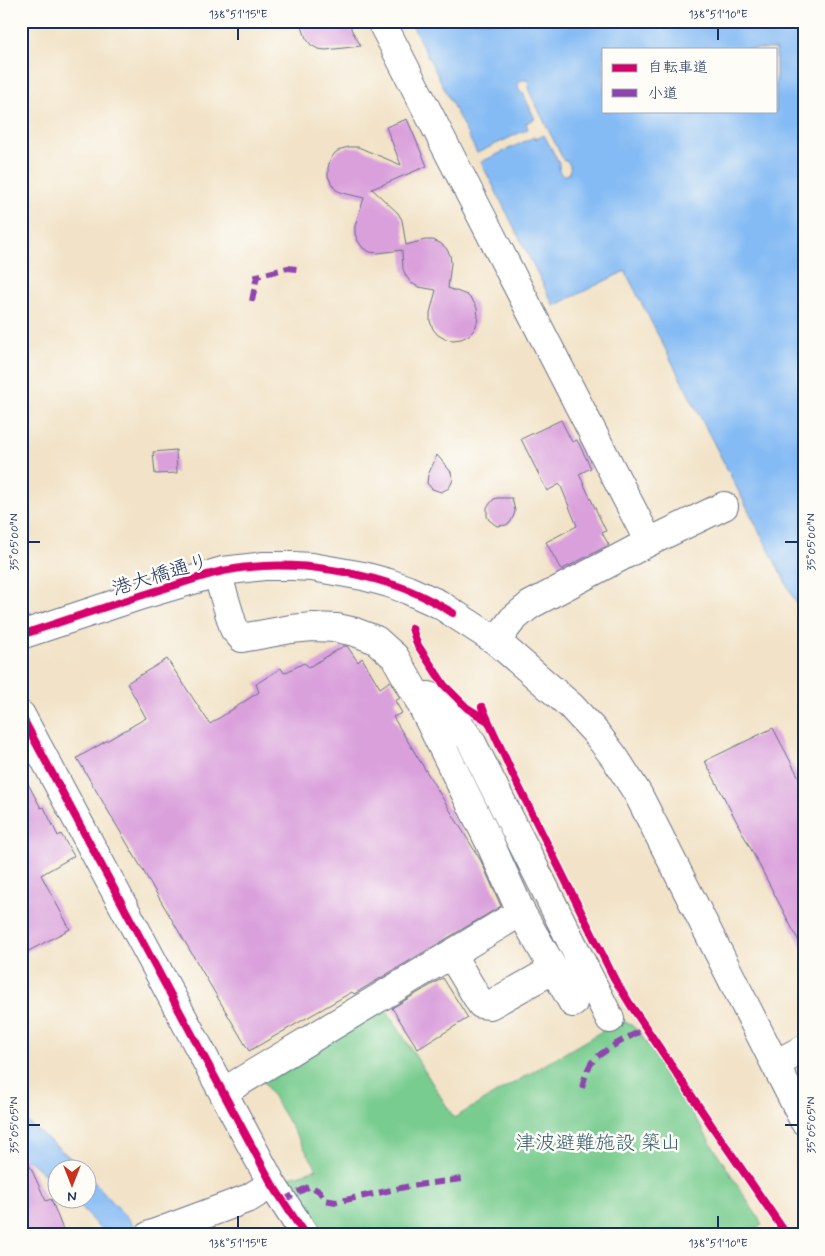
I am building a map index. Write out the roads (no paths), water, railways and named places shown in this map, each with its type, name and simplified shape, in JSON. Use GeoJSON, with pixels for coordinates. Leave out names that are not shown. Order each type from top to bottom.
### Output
{"type":"FeatureCollection","features":[{"type":"Feature","properties":{"kind":"street"},"geometry":{"type":"LineString","coordinates":[[381,21],[649,542]]}},
{"type":"Feature","properties":{"kind":"street"},"geometry":{"type":"LineString","coordinates":[[496,641],[513,619],[530,605],[649,542],[724,506]]}},
{"type":"Feature","properties":{"kind":"street","name":"港大橋通り"},"geometry":{"type":"LineString","coordinates":[[21,635],[142,595],[223,571],[264,566],[293,566],[330,570],[389,583],[439,604],[496,641],[571,706],[596,733],[615,758],[638,794],[804,1121]]}},
{"type":"Feature","properties":{"kind":"street"},"geometry":{"type":"LineString","coordinates":[[217,573],[234,629],[242,638],[291,629],[313,627],[337,628],[376,640],[394,657],[417,696],[489,841],[520,912],[573,1003]]}},
{"type":"Feature","properties":{"kind":"street"},"geometry":{"type":"LineString","coordinates":[[417,696],[429,696],[442,705],[470,739],[610,1019]]}},
{"type":"Feature","properties":{"kind":"street"},"geometry":{"type":"LineString","coordinates":[[21,714],[272,1184],[304,1235]]}},
{"type":"Feature","properties":{"kind":"street"},"geometry":{"type":"LineString","coordinates":[[223,1092],[520,912]]}},
{"type":"Feature","properties":{"kind":"street"},"geometry":{"type":"LineString","coordinates":[[451,954],[481,1004],[490,1005],[554,969]]}},
{"type":"Feature","properties":{"kind":"street"},"geometry":{"type":"LineString","coordinates":[[775,1064],[804,1050]]}},
{"type":"Feature","properties":{"kind":"street"},"geometry":{"type":"LineString","coordinates":[[153,1234],[248,1198],[272,1184]]}},
{"type":"Feature","properties":{"kind":"water"},"geometry":{"type":"Polygon","coordinates":[[[410,21],[804,21],[804,618],[625,271],[554,306],[481,162],[534,137],[536,139],[544,135],[559,163],[559,171],[563,175],[569,174],[570,166],[567,161],[564,161],[530,93],[528,80],[522,80],[518,82],[519,91],[523,93],[535,119],[526,123],[528,129],[477,153],[410,21]]]}},
{"type":"Feature","properties":{"kind":"water"},"geometry":{"type":"Polygon","coordinates":[[[21,1117],[70,1158],[48,1158],[48,1177],[21,1154],[21,1117]]]}},
{"type":"Feature","properties":{"kind":"water"},"geometry":{"type":"Polygon","coordinates":[[[98,1186],[142,1235],[105,1235],[82,1208],[98,1208],[98,1186]]]}},
{"type":"Feature","properties":{"kind":"park label","name":"津波避難施設 築山"},"geometry":{"type":"Point","coordinates":[598,1142]}}]}
